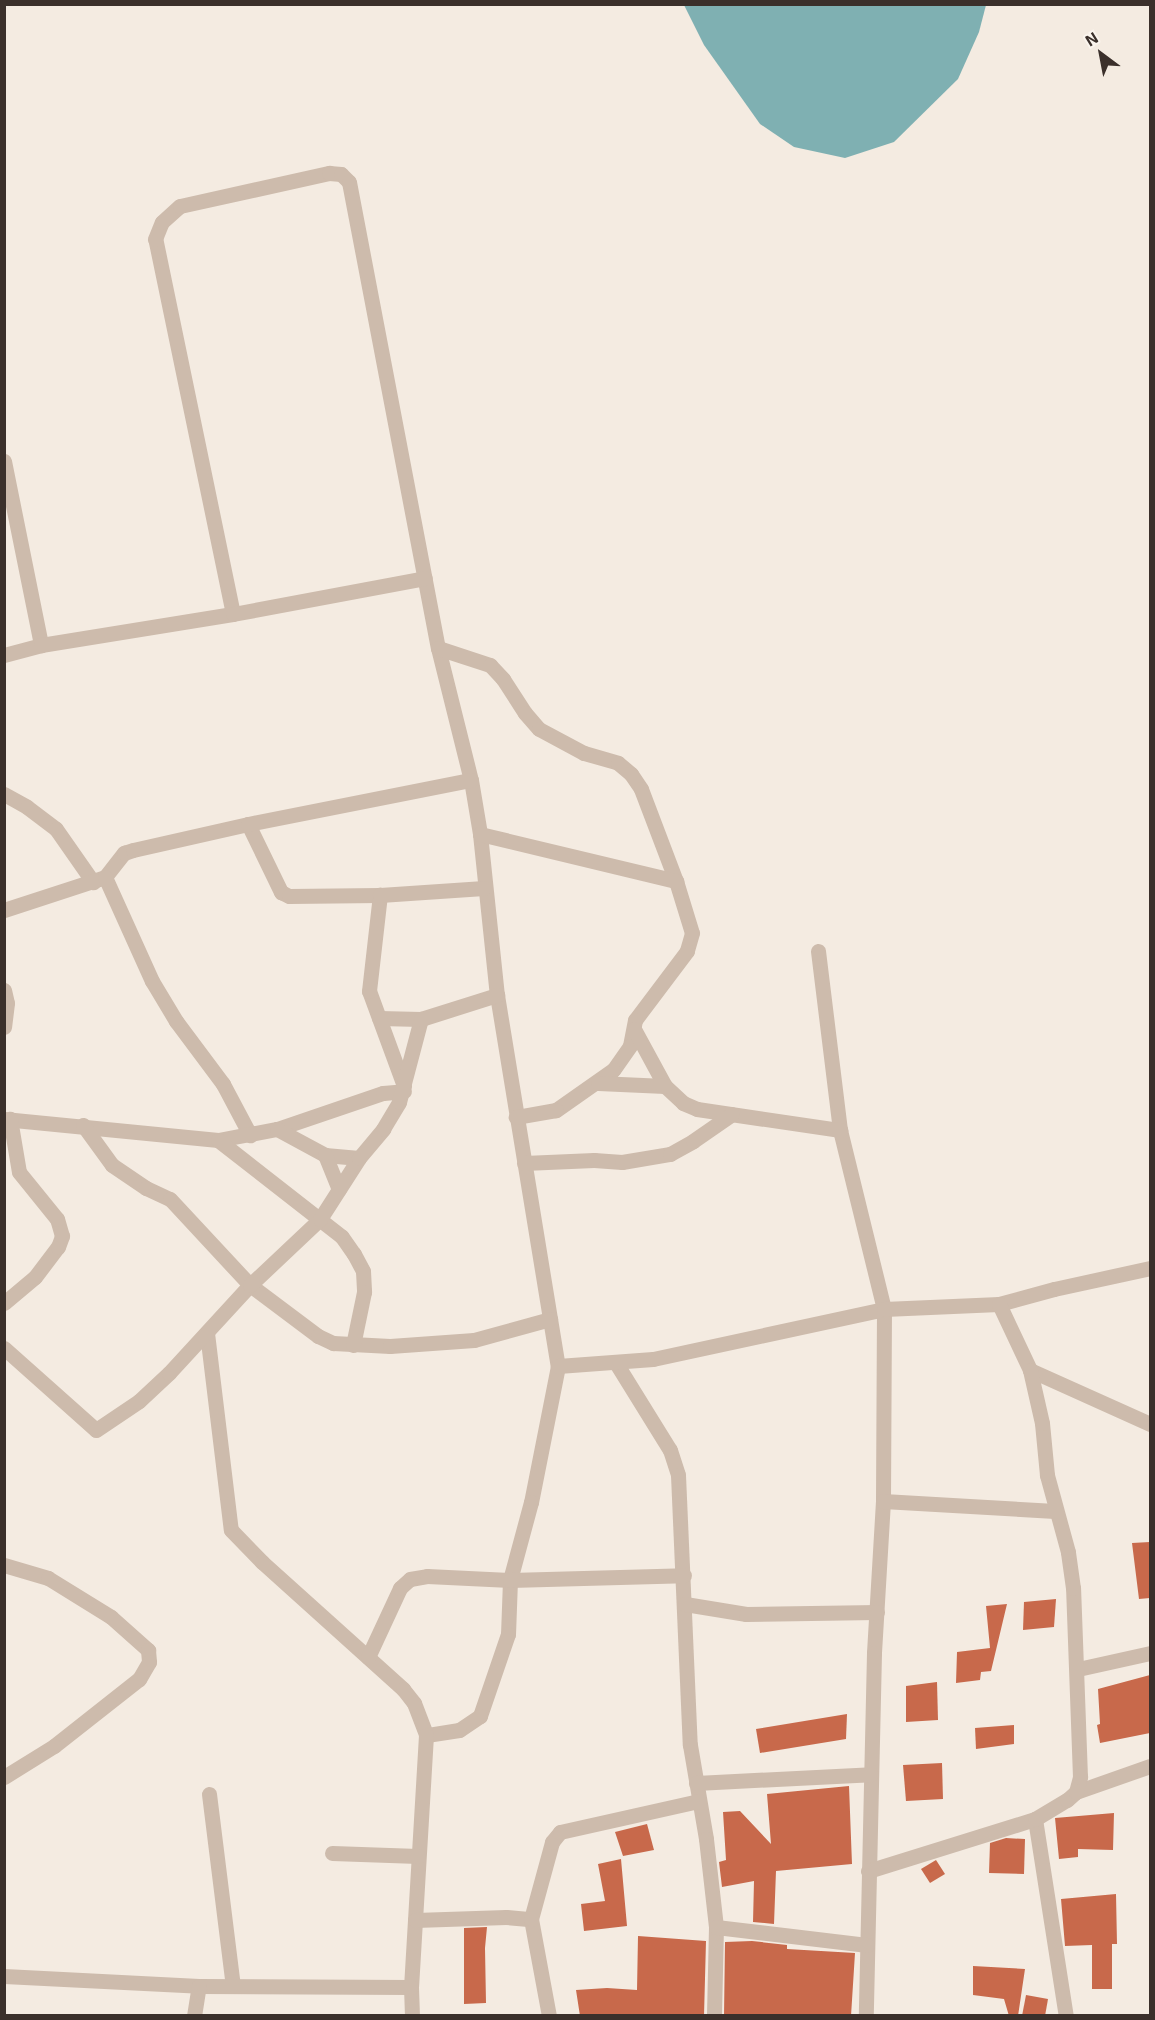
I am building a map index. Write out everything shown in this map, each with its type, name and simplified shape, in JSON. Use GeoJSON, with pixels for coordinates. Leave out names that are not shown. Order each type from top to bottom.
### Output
{"type":"FeatureCollection","features":[{"type":"Feature","properties":{"kind":"street"},"geometry":{"type":"LineString","coordinates":[[233,614],[155,239],[162,222],[180,206],[329,173],[341,174],[349,182],[438,648],[471,780],[480,834],[497,995],[558,1366],[531,1502],[510,1580],[508,1634],[480,1716],[470,1725],[459,1730],[426,1735]]}},
{"type":"Feature","properties":{"kind":"street"},"geometry":{"type":"LineString","coordinates":[[4,461],[41,645]]}},
{"type":"Feature","properties":{"kind":"street"},"geometry":{"type":"LineString","coordinates":[[4,655],[41,645],[233,614],[425,578]]}},
{"type":"Feature","properties":{"kind":"street"},"geometry":{"type":"LineString","coordinates":[[438,648],[490,666],[503,678],[525,714],[538,729],[584,753],[618,763],[631,774],[641,789],[676,881],[692,933],[687,951],[639,1012],[635,1020],[630,1046],[620,1062],[598,1083],[556,1110],[516,1117]]}},
{"type":"Feature","properties":{"kind":"street"},"geometry":{"type":"LineString","coordinates":[[4,910],[99,879],[124,853],[248,824],[471,780]]}},
{"type":"Feature","properties":{"kind":"street"},"geometry":{"type":"LineString","coordinates":[[4,794],[27,807],[56,829],[99,879],[152,981],[176,1021],[223,1084],[250,1135]]}},
{"type":"Feature","properties":{"kind":"street"},"geometry":{"type":"LineString","coordinates":[[248,824],[281,892],[289,896],[380,895],[484,888]]}},
{"type":"Feature","properties":{"kind":"street"},"geometry":{"type":"LineString","coordinates":[[480,834],[676,881]]}},
{"type":"Feature","properties":{"kind":"street"},"geometry":{"type":"LineString","coordinates":[[380,895],[369,991],[404,1088]]}},
{"type":"Feature","properties":{"kind":"street"},"geometry":{"type":"LineString","coordinates":[[818,951],[840,1130],[884,1310],[883,1502],[871,1774],[866,2016]]}},
{"type":"Feature","properties":{"kind":"street"},"geometry":{"type":"LineString","coordinates":[[4,990],[7,1003],[4,1027]]}},
{"type":"Feature","properties":{"kind":"street"},"geometry":{"type":"LineString","coordinates":[[379,1018],[421,1019],[497,995]]}},
{"type":"Feature","properties":{"kind":"street"},"geometry":{"type":"LineString","coordinates":[[4,1348],[96,1430],[139,1401],[207,1333],[250,1285],[320,1219],[359,1158],[392,1115],[404,1088],[421,1019]]}},
{"type":"Feature","properties":{"kind":"street"},"geometry":{"type":"LineString","coordinates":[[634,1029],[665,1086],[683,1103],[697,1109],[840,1130]]}},
{"type":"Feature","properties":{"kind":"street"},"geometry":{"type":"LineString","coordinates":[[598,1083],[665,1086]]}},
{"type":"Feature","properties":{"kind":"street"},"geometry":{"type":"LineString","coordinates":[[4,1303],[35,1277],[58,1247],[62,1236],[57,1219],[19,1172],[7,1119],[218,1140],[277,1129],[404,1088]]}},
{"type":"Feature","properties":{"kind":"street"},"geometry":{"type":"LineString","coordinates":[[524,1164],[594,1160],[622,1162],[658,1156],[693,1141],[732,1114]]}},
{"type":"Feature","properties":{"kind":"street"},"geometry":{"type":"LineString","coordinates":[[83,1125],[112,1165],[146,1188],[170,1199],[250,1285],[318,1336],[333,1343],[390,1346],[474,1340],[550,1320]]}},
{"type":"Feature","properties":{"kind":"street"},"geometry":{"type":"LineString","coordinates":[[277,1129],[325,1155],[359,1158]]}},
{"type":"Feature","properties":{"kind":"street"},"geometry":{"type":"LineString","coordinates":[[218,1140],[342,1237],[363,1271],[364,1292],[353,1345]]}},
{"type":"Feature","properties":{"kind":"street"},"geometry":{"type":"LineString","coordinates":[[325,1155],[339,1189]]}},
{"type":"Feature","properties":{"kind":"street"},"geometry":{"type":"LineString","coordinates":[[558,1366],[653,1359],[884,1310],[999,1305],[1054,1289],[1150,1268]]}},
{"type":"Feature","properties":{"kind":"street"},"geometry":{"type":"LineString","coordinates":[[999,1305],[1030,1370],[1042,1423],[1047,1474],[1055,1511],[1068,1552],[1073,1588],[1078,1669],[1080,1777],[1076,1792]]}},
{"type":"Feature","properties":{"kind":"street"},"geometry":{"type":"LineString","coordinates":[[207,1333],[231,1530],[262,1562],[410,1697],[426,1735],[411,1987],[412,2016]]}},
{"type":"Feature","properties":{"kind":"street"},"geometry":{"type":"LineString","coordinates":[[616,1363],[676,1461],[684,1575],[690,1745],[716,1927],[714,2016]]}},
{"type":"Feature","properties":{"kind":"street"},"geometry":{"type":"LineString","coordinates":[[1030,1370],[1150,1424]]}},
{"type":"Feature","properties":{"kind":"street"},"geometry":{"type":"LineString","coordinates":[[883,1502],[1055,1511]]}},
{"type":"Feature","properties":{"kind":"street"},"geometry":{"type":"LineString","coordinates":[[4,1565],[48,1578],[111,1617],[148,1650],[148,1662],[139,1679],[54,1746],[4,1777]]}},
{"type":"Feature","properties":{"kind":"street"},"geometry":{"type":"LineString","coordinates":[[368,1657],[400,1588],[410,1579],[426,1576],[510,1580],[684,1575]]}},
{"type":"Feature","properties":{"kind":"street"},"geometry":{"type":"LineString","coordinates":[[685,1604],[746,1614],[877,1612]]}},
{"type":"Feature","properties":{"kind":"street"},"geometry":{"type":"LineString","coordinates":[[1078,1669],[1150,1653]]}},
{"type":"Feature","properties":{"kind":"street"},"geometry":{"type":"LineString","coordinates":[[868,1871],[1035,1819],[1076,1792],[1150,1766]]}},
{"type":"Feature","properties":{"kind":"street"},"geometry":{"type":"LineString","coordinates":[[696,1783],[871,1774]]}},
{"type":"Feature","properties":{"kind":"street"},"geometry":{"type":"LineString","coordinates":[[209,1794],[233,1986]]}},
{"type":"Feature","properties":{"kind":"street"},"geometry":{"type":"LineString","coordinates":[[549,2016],[531,1918],[549,1850],[560,1833],[699,1801]]}},
{"type":"Feature","properties":{"kind":"street"},"geometry":{"type":"LineString","coordinates":[[1035,1819],[1066,2016]]}},
{"type":"Feature","properties":{"kind":"street"},"geometry":{"type":"LineString","coordinates":[[332,1854],[418,1856]]}},
{"type":"Feature","properties":{"kind":"street"},"geometry":{"type":"LineString","coordinates":[[416,1920],[531,1918]]}},
{"type":"Feature","properties":{"kind":"street"},"geometry":{"type":"LineString","coordinates":[[716,1927],[867,1945]]}},
{"type":"Feature","properties":{"kind":"street"},"geometry":{"type":"LineString","coordinates":[[4,1976],[199,1986],[411,1987]]}},
{"type":"Feature","properties":{"kind":"street"},"geometry":{"type":"LineString","coordinates":[[194,2016],[199,1986]]}},
{"type":"Feature","properties":{"kind":"water"},"geometry":{"type":"Polygon","coordinates":[[[684,5],[986,5],[979,32],[958,79],[894,142],[845,158],[794,147],[760,124],[704,45],[684,5]]]}},
{"type":"Feature","properties":{"kind":"building"},"geometry":{"type":"Polygon","coordinates":[[[1150,1542],[1150,1598],[1139,1599],[1132,1543],[1150,1542]]]}},
{"type":"Feature","properties":{"kind":"building"},"geometry":{"type":"Polygon","coordinates":[[[1056,1599],[1054,1627],[1023,1630],[1024,1602],[1056,1599]]]}},
{"type":"Feature","properties":{"kind":"building"},"geometry":{"type":"Polygon","coordinates":[[[1007,1604],[991,1671],[981,1672],[980,1680],[956,1683],[957,1652],[990,1648],[986,1606],[1007,1604]]]}},
{"type":"Feature","properties":{"kind":"building"},"geometry":{"type":"Polygon","coordinates":[[[1150,1675],[1150,1733],[1100,1743],[1097,1725],[1100,1724],[1098,1689],[1150,1675]]]}},
{"type":"Feature","properties":{"kind":"building"},"geometry":{"type":"Polygon","coordinates":[[[937,1682],[938,1720],[906,1722],[906,1686],[937,1682]]]}},
{"type":"Feature","properties":{"kind":"building"},"geometry":{"type":"Polygon","coordinates":[[[847,1714],[846,1739],[760,1753],[756,1729],[847,1714]]]}},
{"type":"Feature","properties":{"kind":"building"},"geometry":{"type":"Polygon","coordinates":[[[1014,1725],[1014,1744],[976,1749],[975,1728],[1014,1725]]]}},
{"type":"Feature","properties":{"kind":"building"},"geometry":{"type":"Polygon","coordinates":[[[942,1763],[943,1799],[906,1801],[903,1765],[942,1763]]]}},
{"type":"Feature","properties":{"kind":"building"},"geometry":{"type":"Polygon","coordinates":[[[849,1786],[852,1864],[776,1871],[774,1924],[753,1922],[754,1881],[722,1887],[719,1862],[726,1860],[723,1812],[740,1811],[771,1844],[767,1794],[849,1786]]]}},
{"type":"Feature","properties":{"kind":"building"},"geometry":{"type":"Polygon","coordinates":[[[1114,1813],[1113,1850],[1078,1849],[1078,1857],[1059,1859],[1055,1818],[1114,1813]]]}},
{"type":"Feature","properties":{"kind":"building"},"geometry":{"type":"Polygon","coordinates":[[[647,1824],[654,1850],[623,1856],[615,1832],[647,1824]]]}},
{"type":"Feature","properties":{"kind":"building"},"geometry":{"type":"Polygon","coordinates":[[[1006,1838],[1025,1839],[1024,1874],[989,1873],[990,1843],[1006,1838]]]}},
{"type":"Feature","properties":{"kind":"building"},"geometry":{"type":"Polygon","coordinates":[[[621,1859],[627,1926],[584,1931],[581,1904],[605,1901],[598,1864],[621,1859]]]}},
{"type":"Feature","properties":{"kind":"building"},"geometry":{"type":"Polygon","coordinates":[[[936,1860],[945,1874],[930,1883],[921,1869],[936,1860]]]}},
{"type":"Feature","properties":{"kind":"building"},"geometry":{"type":"Polygon","coordinates":[[[1116,1894],[1117,1944],[1112,1944],[1112,1989],[1092,1989],[1092,1945],[1065,1946],[1061,1899],[1116,1894]]]}},
{"type":"Feature","properties":{"kind":"building"},"geometry":{"type":"Polygon","coordinates":[[[487,1927],[486,2003],[464,2004],[464,1928],[487,1927]]]}},
{"type":"Feature","properties":{"kind":"building"},"geometry":{"type":"Polygon","coordinates":[[[638,1936],[706,1941],[704,2016],[580,2016],[576,1990],[607,1988],[637,1990],[638,1936]]]}},
{"type":"Feature","properties":{"kind":"building"},"geometry":{"type":"Polygon","coordinates":[[[752,1941],[787,1945],[787,1949],[855,1953],[851,2016],[724,2016],[725,1942],[752,1941]]]}},
{"type":"Feature","properties":{"kind":"building"},"geometry":{"type":"Polygon","coordinates":[[[973,1966],[1025,1969],[1018,2016],[1009,2016],[1004,1999],[973,1995],[973,1966]]]}},
{"type":"Feature","properties":{"kind":"building"},"geometry":{"type":"Polygon","coordinates":[[[1026,1995],[1048,1999],[1045,2016],[1022,2016],[1026,1995]]]}}]}
